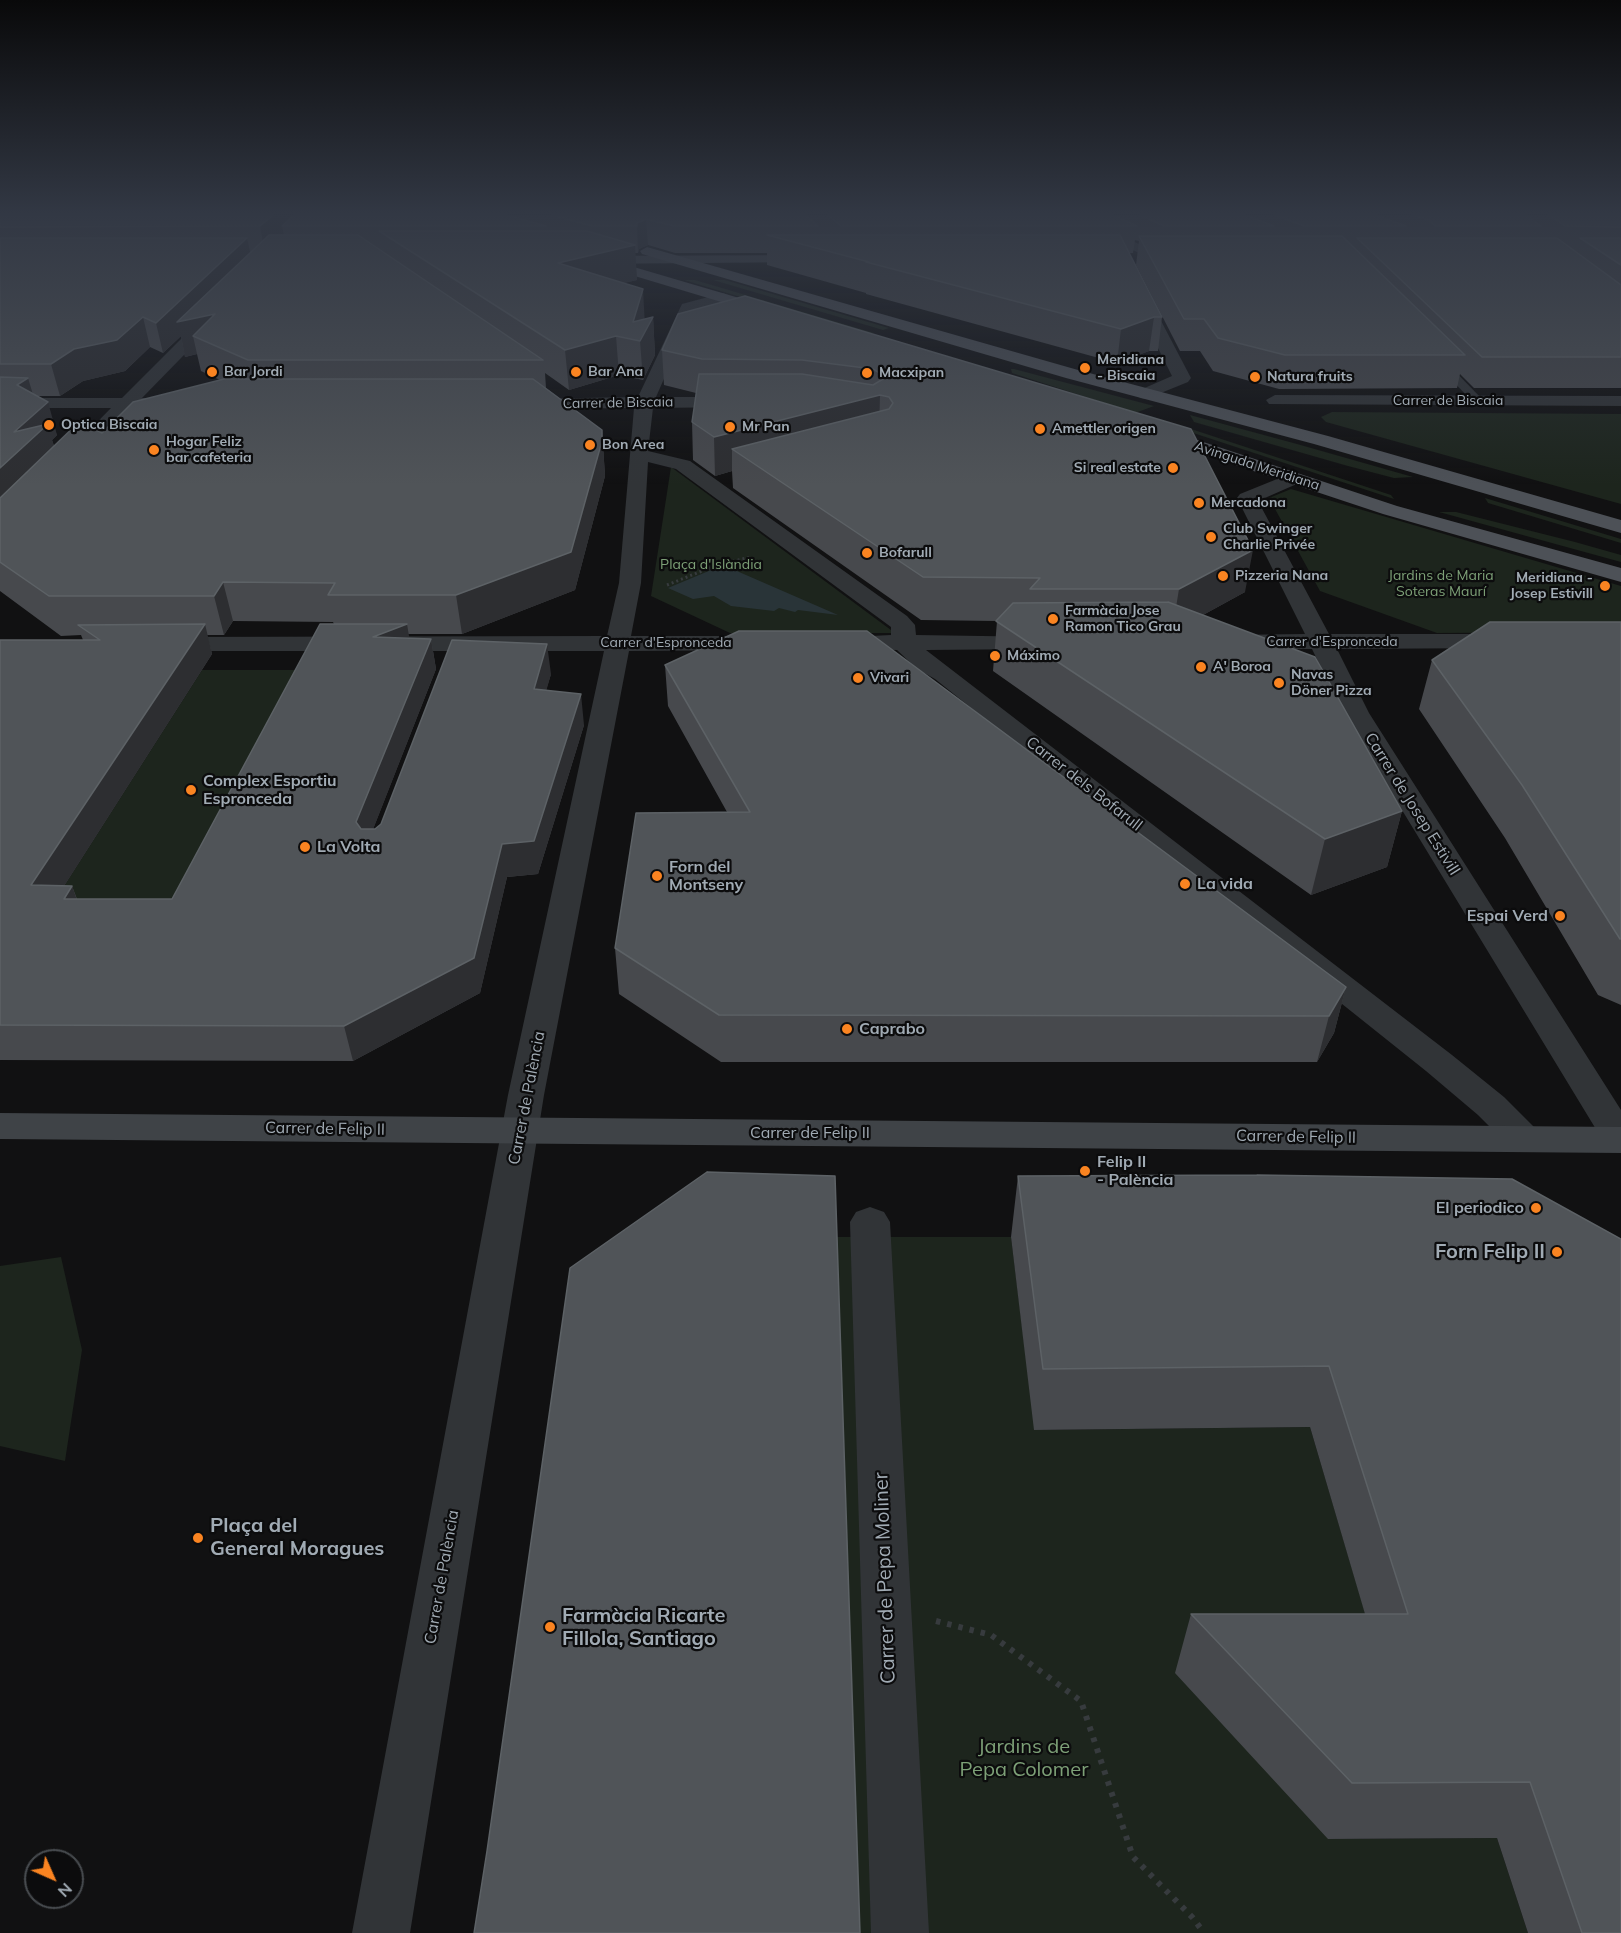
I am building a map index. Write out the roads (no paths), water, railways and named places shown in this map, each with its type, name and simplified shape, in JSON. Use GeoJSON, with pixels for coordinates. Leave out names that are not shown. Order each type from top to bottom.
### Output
{"type":"FeatureCollection","features":[{"type":"Feature","properties":{"kind":"main road"},"geometry":{"type":"LineString","coordinates":[[748,305],[789,317]]}},
{"type":"Feature","properties":{"kind":"main road"},"geometry":{"type":"LineString","coordinates":[[841,305],[1621,527]]}},
{"type":"Feature","properties":{"kind":"main road","name":"Avinguda Meridiana"},"geometry":{"type":"LineString","coordinates":[[1144,428],[1390,510],[1621,575]]}},
{"type":"Feature","properties":{"kind":"main road","name":"Carrer de Felip II"},"geometry":{"type":"LineString","coordinates":[[0,1126],[1621,1140]]}},
{"type":"Feature","properties":{"kind":"street"},"geometry":{"type":"LineString","coordinates":[[58,472],[224,305]]}},
{"type":"Feature","properties":{"kind":"street","name":"Carrer de Palència"},"geometry":{"type":"LineString","coordinates":[[381,1933],[520,1131],[616,643],[630,583],[638,454],[645,404],[688,307],[695,305]]}},
{"type":"Feature","properties":{"kind":"street"},"geometry":{"type":"LineString","coordinates":[[1144,305],[1182,378],[1152,392]]}},
{"type":"Feature","properties":{"kind":"street"},"geometry":{"type":"LineString","coordinates":[[548,386],[575,405]]}},
{"type":"Feature","properties":{"kind":"street","name":"Carrer de Biscaia"},"geometry":{"type":"LineString","coordinates":[[1275,400],[1621,401]]}},
{"type":"Feature","properties":{"kind":"street","name":"Carrer de Biscaia"},"geometry":{"type":"LineString","coordinates":[[508,404],[756,402]]}},
{"type":"Feature","properties":{"kind":"street"},"geometry":{"type":"LineString","coordinates":[[0,403],[190,403]]}},
{"type":"Feature","properties":{"kind":"street","name":"Carrer dels Bofarull"},"geometry":{"type":"LineString","coordinates":[[638,454],[683,465],[724,482],[798,546],[903,625],[904,643],[926,664],[944,675],[1448,1070],[1491,1106],[1523,1138]]}},
{"type":"Feature","properties":{"kind":"street","name":"Carrer de Josep Estivill"},"geometry":{"type":"LineString","coordinates":[[1292,479],[1247,498],[1356,713],[1621,1140]]}},
{"type":"Feature","properties":{"kind":"street","name":"Carrer d'Espronceda"},"geometry":{"type":"LineString","coordinates":[[1202,642],[1528,641]]}},
{"type":"Feature","properties":{"kind":"street"},"geometry":{"type":"LineString","coordinates":[[816,643],[1062,642]]}},
{"type":"Feature","properties":{"kind":"street","name":"Carrer d'Espronceda"},"geometry":{"type":"LineString","coordinates":[[137,645],[452,654],[616,643],[780,643]]}},
{"type":"Feature","properties":{"kind":"street","name":"Carrer de Pepa Moliner"},"geometry":{"type":"LineString","coordinates":[[870,1222],[900,1933]]}},
{"type":"Feature","properties":{"kind":"lane"},"geometry":{"type":"LineString","coordinates":[[1432,354],[1479,402]]}},
{"type":"Feature","properties":{"kind":"place","name":"Meridiana - Biscaia"},"geometry":{"type":"Point","coordinates":[1085,368]}},
{"type":"Feature","properties":{"kind":"place","name":"Bar Jordi"},"geometry":{"type":"Point","coordinates":[212,372]}},
{"type":"Feature","properties":{"kind":"place","name":"Bar Ana"},"geometry":{"type":"Point","coordinates":[576,372]}},
{"type":"Feature","properties":{"kind":"place","name":"Macxipan"},"geometry":{"type":"Point","coordinates":[867,373]}},
{"type":"Feature","properties":{"kind":"place","name":"Natura fruits"},"geometry":{"type":"Point","coordinates":[1255,377]}},
{"type":"Feature","properties":{"kind":"place","name":"Optica Biscaia"},"geometry":{"type":"Point","coordinates":[49,425]}},
{"type":"Feature","properties":{"kind":"place","name":"Mr Pan"},"geometry":{"type":"Point","coordinates":[730,427]}},
{"type":"Feature","properties":{"kind":"place","name":"Amettler origen"},"geometry":{"type":"Point","coordinates":[1040,429]}},
{"type":"Feature","properties":{"kind":"place","name":"Bon Area"},"geometry":{"type":"Point","coordinates":[590,445]}},
{"type":"Feature","properties":{"kind":"place","name":"Hogar Feliz bar cafeteria"},"geometry":{"type":"Point","coordinates":[154,450]}},
{"type":"Feature","properties":{"kind":"place","name":"Si real estate"},"geometry":{"type":"Point","coordinates":[1173,468]}},
{"type":"Feature","properties":{"kind":"place","name":"Mercadona"},"geometry":{"type":"Point","coordinates":[1199,503]}},
{"type":"Feature","properties":{"kind":"place","name":"Club Swinger Charlie Privée"},"geometry":{"type":"Point","coordinates":[1211,537]}},
{"type":"Feature","properties":{"kind":"place","name":"Bofarull"},"geometry":{"type":"Point","coordinates":[867,553]}},
{"type":"Feature","properties":{"kind":"place","name":"Pizzeria Nana"},"geometry":{"type":"Point","coordinates":[1223,576]}},
{"type":"Feature","properties":{"kind":"place","name":"Meridiana - Josep Estivill"},"geometry":{"type":"Point","coordinates":[1605,586]}},
{"type":"Feature","properties":{"kind":"place","name":"Farmàcia Jose Ramon Tico Grau"},"geometry":{"type":"Point","coordinates":[1053,619]}},
{"type":"Feature","properties":{"kind":"place","name":"Máximo"},"geometry":{"type":"Point","coordinates":[995,656]}},
{"type":"Feature","properties":{"kind":"place","name":"A' Boroa"},"geometry":{"type":"Point","coordinates":[1201,667]}},
{"type":"Feature","properties":{"kind":"place","name":"Vivari"},"geometry":{"type":"Point","coordinates":[858,678]}},
{"type":"Feature","properties":{"kind":"place","name":"Navas Döner Pizza"},"geometry":{"type":"Point","coordinates":[1279,683]}},
{"type":"Feature","properties":{"kind":"place","name":"Complex Esportiu Espronceda"},"geometry":{"type":"Point","coordinates":[191,790]}},
{"type":"Feature","properties":{"kind":"place","name":"La Volta"},"geometry":{"type":"Point","coordinates":[305,847]}},
{"type":"Feature","properties":{"kind":"place","name":"Forn del Montseny"},"geometry":{"type":"Point","coordinates":[657,876]}},
{"type":"Feature","properties":{"kind":"place","name":"La vida"},"geometry":{"type":"Point","coordinates":[1185,884]}},
{"type":"Feature","properties":{"kind":"place","name":"Espai Verd"},"geometry":{"type":"Point","coordinates":[1560,916]}},
{"type":"Feature","properties":{"kind":"place","name":"Caprabo"},"geometry":{"type":"Point","coordinates":[847,1029]}},
{"type":"Feature","properties":{"kind":"place","name":"Felip II - Palència"},"geometry":{"type":"Point","coordinates":[1085,1171]}},
{"type":"Feature","properties":{"kind":"place","name":"El periodico"},"geometry":{"type":"Point","coordinates":[1536,1208]}},
{"type":"Feature","properties":{"kind":"place","name":"Forn Felip II"},"geometry":{"type":"Point","coordinates":[1557,1252]}},
{"type":"Feature","properties":{"kind":"place","name":"Plaça del General Moragues"},"geometry":{"type":"Point","coordinates":[198,1538]}},
{"type":"Feature","properties":{"kind":"place","name":"Farmàcia Ricarte Fillola, Santiago"},"geometry":{"type":"Point","coordinates":[550,1627]}},
{"type":"Feature","properties":{"kind":"park label","name":"Plaça d'Islàndia"},"geometry":{"type":"Point","coordinates":[711,565]}},
{"type":"Feature","properties":{"kind":"park label","name":"Jardins de Maria Soteras Maurí"},"geometry":{"type":"Point","coordinates":[1441,584]}},
{"type":"Feature","properties":{"kind":"park label","name":"Jardins de Pepa Colomer"},"geometry":{"type":"Point","coordinates":[1024,1758]}}]}
